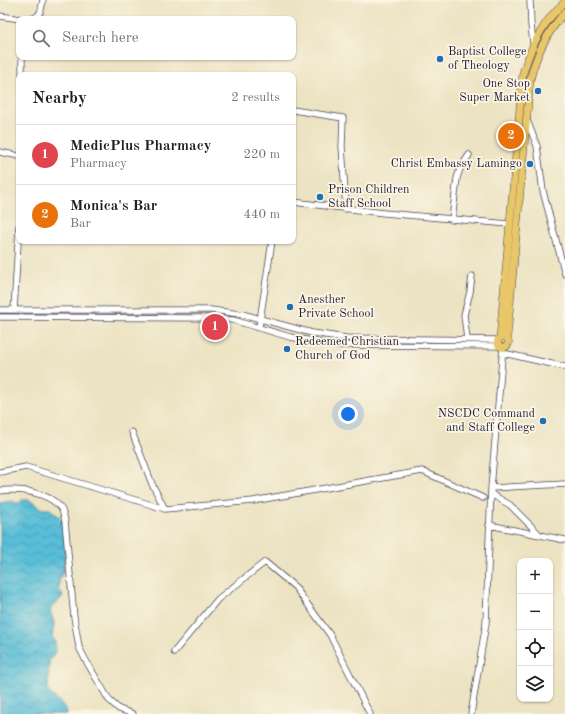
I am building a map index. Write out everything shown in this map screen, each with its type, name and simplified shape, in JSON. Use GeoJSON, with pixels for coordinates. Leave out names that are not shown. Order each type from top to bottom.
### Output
{"type":"FeatureCollection","features":[{"type":"Feature","properties":{"kind":"main road"},"geometry":{"type":"LineString","coordinates":[[502,344],[509,224],[521,88],[527,59],[533,43],[549,18],[565,2]]}},
{"type":"Feature","properties":{"kind":"main road"},"geometry":{"type":"LineString","coordinates":[[502,344],[527,120],[530,80],[536,58],[549,32],[565,12]]}},
{"type":"Feature","properties":{"kind":"street"},"geometry":{"type":"LineString","coordinates":[[38,16],[41,13],[43,0]]}},
{"type":"Feature","properties":{"kind":"street"},"geometry":{"type":"LineString","coordinates":[[530,0],[533,43]]}},
{"type":"Feature","properties":{"kind":"street"},"geometry":{"type":"LineString","coordinates":[[0,16],[16,18]]}},
{"type":"Feature","properties":{"kind":"street"},"geometry":{"type":"LineString","coordinates":[[22,60],[22,72]]}},
{"type":"Feature","properties":{"kind":"street"},"geometry":{"type":"LineString","coordinates":[[296,110],[343,118],[342,146],[346,209]]}},
{"type":"Feature","properties":{"kind":"street"},"geometry":{"type":"LineString","coordinates":[[527,120],[537,146],[543,191],[562,249],[565,274]]}},
{"type":"Feature","properties":{"kind":"street"},"geometry":{"type":"LineString","coordinates":[[0,152],[16,155]]}},
{"type":"Feature","properties":{"kind":"street"},"geometry":{"type":"LineString","coordinates":[[452,220],[457,178],[460,169],[469,155]]}},
{"type":"Feature","properties":{"kind":"street"},"geometry":{"type":"LineString","coordinates":[[296,202],[452,220],[509,224]]}},
{"type":"Feature","properties":{"kind":"street"},"geometry":{"type":"LineString","coordinates":[[14,310],[18,244]]}},
{"type":"Feature","properties":{"kind":"street"},"geometry":{"type":"LineString","coordinates":[[259,327],[272,244]]}},
{"type":"Feature","properties":{"kind":"street"},"geometry":{"type":"LineString","coordinates":[[467,339],[464,315],[470,292],[472,276]]}},
{"type":"Feature","properties":{"kind":"street"},"geometry":{"type":"LineString","coordinates":[[0,310],[211,310],[240,314],[312,333],[346,338],[467,339],[502,344],[565,367]]}},
{"type":"Feature","properties":{"kind":"street"},"geometry":{"type":"LineString","coordinates":[[0,317],[209,318],[233,320],[290,336],[333,345],[502,344]]}},
{"type":"Feature","properties":{"kind":"street"},"geometry":{"type":"LineString","coordinates":[[471,714],[486,623],[489,525],[502,344]]}},
{"type":"Feature","properties":{"kind":"street"},"geometry":{"type":"LineString","coordinates":[[132,432],[152,484],[165,509]]}},
{"type":"Feature","properties":{"kind":"street"},"geometry":{"type":"LineString","coordinates":[[0,472],[26,467],[165,509],[253,501],[422,471],[483,498]]}},
{"type":"Feature","properties":{"kind":"street"},"geometry":{"type":"LineString","coordinates":[[491,491],[565,484]]}},
{"type":"Feature","properties":{"kind":"street"},"geometry":{"type":"LineString","coordinates":[[0,491],[16,490],[34,492],[53,500],[60,507],[65,522],[74,617],[79,647],[84,659],[109,700],[119,709],[133,714]]}},
{"type":"Feature","properties":{"kind":"street"},"geometry":{"type":"LineString","coordinates":[[491,491],[510,505],[540,534]]}},
{"type":"Feature","properties":{"kind":"street"},"geometry":{"type":"LineString","coordinates":[[489,525],[565,540]]}},
{"type":"Feature","properties":{"kind":"street"},"geometry":{"type":"LineString","coordinates":[[174,652],[218,599],[265,562],[295,587],[330,635],[370,714]]}},
{"type":"Feature","properties":{"kind":"water"},"geometry":{"type":"Polygon","coordinates":[[[22,500],[29,500],[43,509],[50,509],[63,520],[65,559],[62,574],[59,579],[59,589],[63,596],[50,610],[54,623],[52,637],[55,640],[56,651],[49,661],[48,692],[66,708],[67,714],[0,714],[0,503],[12,501],[19,504],[22,500]]]}},
{"type":"Feature","properties":{"kind":"place","name":"Baptist College of Theology"},"geometry":{"type":"Point","coordinates":[440,59]}},
{"type":"Feature","properties":{"kind":"place","name":"One Stop Super Market"},"geometry":{"type":"Point","coordinates":[538,91]}},
{"type":"Feature","properties":{"kind":"place","name":"Monica's Bar"},"geometry":{"type":"Point","coordinates":[511,136]}},
{"type":"Feature","properties":{"kind":"place","name":"Christ Embassy Lamingo"},"geometry":{"type":"Point","coordinates":[530,164]}},
{"type":"Feature","properties":{"kind":"place","name":"Prison Children Staff School"},"geometry":{"type":"Point","coordinates":[320,197]}},
{"type":"Feature","properties":{"kind":"place","name":"Anesther Private School"},"geometry":{"type":"Point","coordinates":[290,307]}},
{"type":"Feature","properties":{"kind":"place","name":"MedicPlus Pharmacy"},"geometry":{"type":"Point","coordinates":[215,327]}},
{"type":"Feature","properties":{"kind":"place","name":"Redeemed Christian Church of God"},"geometry":{"type":"Point","coordinates":[287,349]}},
{"type":"Feature","properties":{"kind":"place","name":"NSCDC Command and Staff College"},"geometry":{"type":"Point","coordinates":[543,421]}}]}
